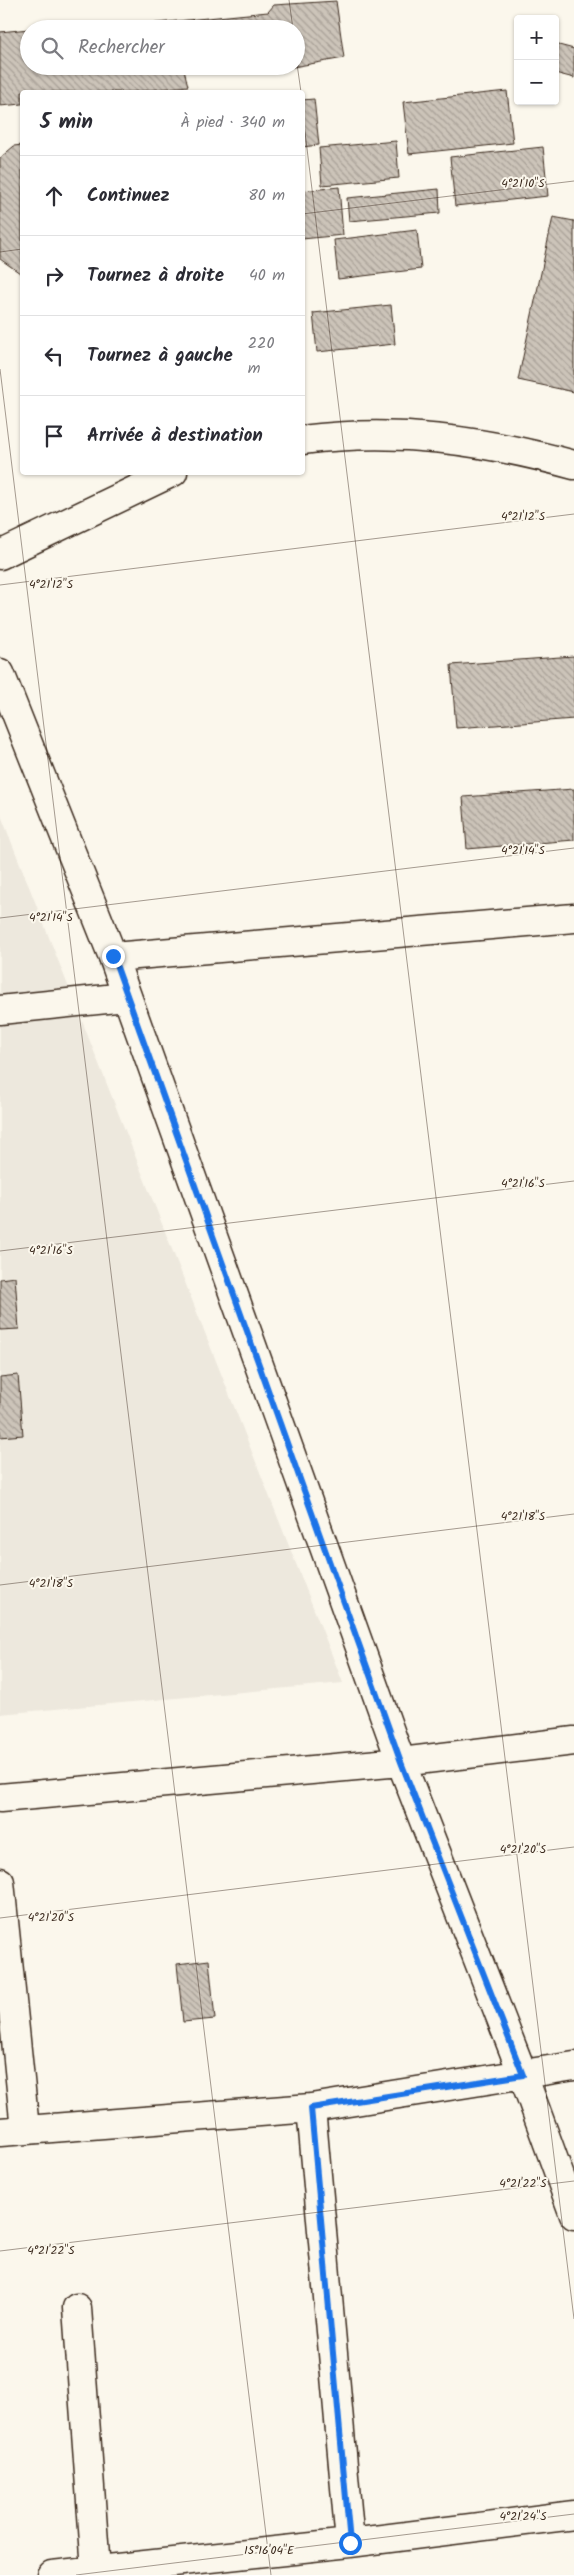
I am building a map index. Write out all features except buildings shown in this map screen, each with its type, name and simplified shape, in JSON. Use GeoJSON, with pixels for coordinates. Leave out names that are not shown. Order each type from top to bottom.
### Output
{"type":"FeatureCollection","features":[{"type":"Feature","properties":{"kind":"street"},"geometry":{"type":"LineString","coordinates":[[305,440],[394,434],[471,441],[574,465]]}},
{"type":"Feature","properties":{"kind":"street"},"geometry":{"type":"LineString","coordinates":[[0,555],[167,475]]}},
{"type":"Feature","properties":{"kind":"street"},"geometry":{"type":"LineString","coordinates":[[0,672],[113,956],[126,997],[401,1762],[523,2075],[574,2215]]}},
{"type":"Feature","properties":{"kind":"street"},"geometry":{"type":"LineString","coordinates":[[113,956],[574,918]]}},
{"type":"Feature","properties":{"kind":"street"},"geometry":{"type":"LineString","coordinates":[[0,1010],[126,997]]}},
{"type":"Feature","properties":{"kind":"street"},"geometry":{"type":"LineString","coordinates":[[0,1798],[401,1762],[574,1742]]}},
{"type":"Feature","properties":{"kind":"street"},"geometry":{"type":"LineString","coordinates":[[0,1882],[13,2130],[311,2108],[574,2066]]}},
{"type":"Feature","properties":{"kind":"street"},"geometry":{"type":"LineString","coordinates":[[311,2108],[350,2543]]}},
{"type":"Feature","properties":{"kind":"street"},"geometry":{"type":"LineString","coordinates":[[77,2308],[96,2570]]}},
{"type":"Feature","properties":{"kind":"street"},"geometry":{"type":"LineString","coordinates":[[52,2575],[350,2543],[574,2515]]}},
{"type":"Feature","properties":{"kind":"shaded area"},"geometry":{"type":"Polygon","coordinates":[[[0,813],[343,1683],[0,1714],[0,813]]]}},
{"type":"Feature","properties":{"kind":"route"},"geometry":{"type":"LineString","coordinates":[[113,956],[126,997],[401,1762],[523,2075],[311,2108],[350,2543]]}}]}
